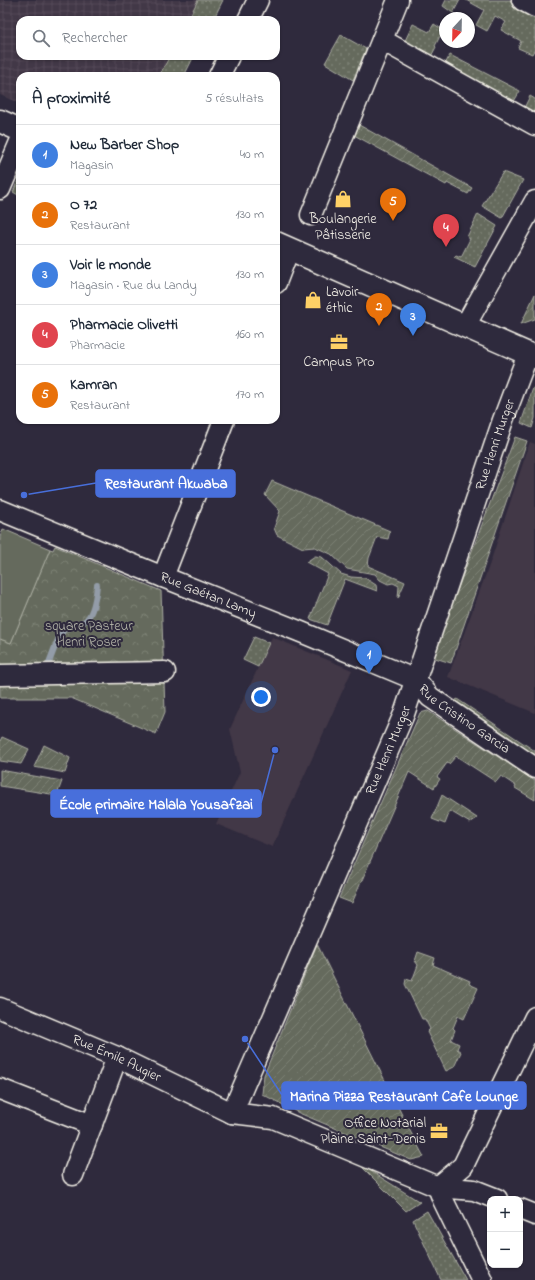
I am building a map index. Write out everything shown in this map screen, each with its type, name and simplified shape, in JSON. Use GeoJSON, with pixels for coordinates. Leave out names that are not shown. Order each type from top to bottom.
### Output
{"type":"FeatureCollection","features":[{"type":"Feature","properties":{"kind":"main road"},"geometry":{"type":"LineString","coordinates":[[0,122],[16,128]]}},
{"type":"Feature","properties":{"kind":"main road"},"geometry":{"type":"LineString","coordinates":[[283,246],[531,355]]}},
{"type":"Feature","properties":{"kind":"street"},"geometry":{"type":"LineString","coordinates":[[250,16],[258,0]]}},
{"type":"Feature","properties":{"kind":"street"},"geometry":{"type":"LineString","coordinates":[[311,215],[398,0]]}},
{"type":"Feature","properties":{"kind":"street"},"geometry":{"type":"LineString","coordinates":[[522,0],[535,7]]}},
{"type":"Feature","properties":{"kind":"street"},"geometry":{"type":"LineString","coordinates":[[382,40],[535,125]]}},
{"type":"Feature","properties":{"kind":"street"},"geometry":{"type":"LineString","coordinates":[[221,72],[227,60]]}},
{"type":"Feature","properties":{"kind":"street"},"geometry":{"type":"LineString","coordinates":[[0,189],[16,151]]}},
{"type":"Feature","properties":{"kind":"street"},"geometry":{"type":"LineString","coordinates":[[465,326],[535,201]]}},
{"type":"Feature","properties":{"kind":"street"},"geometry":{"type":"LineString","coordinates":[[280,262],[283,246]]}},
{"type":"Feature","properties":{"kind":"street","name":"Rue Henri Murger"},"geometry":{"type":"LineString","coordinates":[[232,1113],[404,714],[503,420],[531,355]]}},
{"type":"Feature","properties":{"kind":"street"},"geometry":{"type":"LineString","coordinates":[[163,578],[222,424]]}},
{"type":"Feature","properties":{"kind":"street","name":"Rue Gaétan Lamy"},"geometry":{"type":"LineString","coordinates":[[0,510],[163,578],[301,632],[416,680]]}},
{"type":"Feature","properties":{"kind":"street"},"geometry":{"type":"LineString","coordinates":[[0,675],[165,672]]}},
{"type":"Feature","properties":{"kind":"street","name":"Rue Cristino Garcia"},"geometry":{"type":"LineString","coordinates":[[416,680],[430,697],[535,768]]}},
{"type":"Feature","properties":{"kind":"street","name":"Rue Émile Augier"},"geometry":{"type":"LineString","coordinates":[[0,1008],[117,1057],[232,1113],[273,1118],[438,1187],[474,1190],[489,1196]]}},
{"type":"Feature","properties":{"kind":"street"},"geometry":{"type":"LineString","coordinates":[[482,1280],[438,1187],[463,1166],[535,1017]]}},
{"type":"Feature","properties":{"kind":"street"},"geometry":{"type":"LineString","coordinates":[[74,1174],[117,1057]]}},
{"type":"Feature","properties":{"kind":"street"},"geometry":{"type":"LineString","coordinates":[[0,1089],[92,1125]]}},
{"type":"Feature","properties":{"kind":"street"},"geometry":{"type":"LineString","coordinates":[[523,1210],[535,1215]]}},
{"type":"Feature","properties":{"kind":"shaded area"},"geometry":{"type":"Polygon","coordinates":[[[0,0],[198,0],[190,16],[16,16],[16,60],[168,60],[162,72],[16,72],[16,101],[0,95],[0,0]]]}},
{"type":"Feature","properties":{"kind":"shaded area"},"geometry":{"type":"Polygon","coordinates":[[[530,442],[535,444],[535,713],[448,677],[490,563],[530,442]]]}},
{"type":"Feature","properties":{"kind":"shaded area"},"geometry":{"type":"Polygon","coordinates":[[[272,637],[352,670],[272,847],[216,824],[240,772],[230,729],[272,637]]]}},
{"type":"Feature","properties":{"kind":"green space"},"geometry":{"type":"Polygon","coordinates":[[[198,0],[223,0],[215,16],[190,16],[198,0]]]}},
{"type":"Feature","properties":{"kind":"green space"},"geometry":{"type":"Polygon","coordinates":[[[446,0],[460,0],[454,12],[443,6],[446,0]]]}},
{"type":"Feature","properties":{"kind":"green space"},"geometry":{"type":"Polygon","coordinates":[[[466,0],[510,0],[535,12],[535,49],[532,54],[518,48],[521,41],[501,30],[506,22],[495,16],[487,31],[476,25],[484,10],[466,0]]]}},
{"type":"Feature","properties":{"kind":"green space"},"geometry":{"type":"Polygon","coordinates":[[[413,24],[429,32],[434,24],[439,27],[439,38],[428,62],[402,47],[413,24]]]}},
{"type":"Feature","properties":{"kind":"green space"},"geometry":{"type":"Polygon","coordinates":[[[341,35],[366,49],[353,80],[325,63],[341,35]]]}},
{"type":"Feature","properties":{"kind":"green space"},"geometry":{"type":"Polygon","coordinates":[[[450,55],[520,91],[513,103],[444,66],[450,55]]]}},
{"type":"Feature","properties":{"kind":"green space"},"geometry":{"type":"Polygon","coordinates":[[[168,60],[192,60],[186,72],[161,72],[168,60]]]}},
{"type":"Feature","properties":{"kind":"green space"},"geometry":{"type":"Polygon","coordinates":[[[530,96],[535,99],[535,116],[523,110],[530,96]]]}},
{"type":"Feature","properties":{"kind":"green space"},"geometry":{"type":"Polygon","coordinates":[[[359,125],[472,188],[468,194],[447,183],[446,185],[354,135],[359,125]]]}},
{"type":"Feature","properties":{"kind":"green space"},"geometry":{"type":"Polygon","coordinates":[[[503,172],[523,180],[502,218],[482,206],[503,172]]]}},
{"type":"Feature","properties":{"kind":"green space"},"geometry":{"type":"Polygon","coordinates":[[[16,185],[16,194],[13,192],[16,185]]]}},
{"type":"Feature","properties":{"kind":"green space"},"geometry":{"type":"Polygon","coordinates":[[[478,214],[497,226],[475,267],[454,257],[456,255],[461,257],[470,239],[467,237],[478,214]]]}},
{"type":"Feature","properties":{"kind":"green space"},"geometry":{"type":"Polygon","coordinates":[[[535,294],[535,319],[521,324],[535,294]]]}},
{"type":"Feature","properties":{"kind":"green space"},"geometry":{"type":"Polygon","coordinates":[[[535,387],[535,418],[532,428],[521,423],[533,388],[535,387]]]}},
{"type":"Feature","properties":{"kind":"green space"},"geometry":{"type":"Polygon","coordinates":[[[515,437],[527,441],[451,663],[432,657],[515,437]]]}},
{"type":"Feature","properties":{"kind":"green space"},"geometry":{"type":"Polygon","coordinates":[[[272,481],[390,531],[388,539],[377,537],[369,558],[368,566],[405,582],[398,598],[399,586],[393,583],[388,584],[380,580],[375,574],[347,569],[331,554],[315,547],[303,548],[277,535],[274,528],[280,511],[265,495],[272,481]]]}},
{"type":"Feature","properties":{"kind":"green space"},"geometry":{"type":"Polygon","coordinates":[[[3,529],[50,549],[11,643],[0,639],[0,537],[3,529]]]}},
{"type":"Feature","properties":{"kind":"green space","name":"square Pasteur Henri Roser"},"geometry":{"type":"Polygon","coordinates":[[[55,546],[161,591],[165,712],[156,734],[71,698],[0,698],[0,639],[11,643],[50,549],[53,550],[55,546]]]}},
{"type":"Feature","properties":{"kind":"green space"},"geometry":{"type":"Polygon","coordinates":[[[315,556],[322,557],[341,574],[351,577],[365,578],[376,585],[377,591],[345,579],[327,625],[310,619],[328,574],[306,562],[315,556]]]}},
{"type":"Feature","properties":{"kind":"green space"},"geometry":{"type":"Polygon","coordinates":[[[254,637],[269,643],[258,667],[243,660],[254,637]]]}},
{"type":"Feature","properties":{"kind":"green space"},"geometry":{"type":"Polygon","coordinates":[[[457,699],[535,751],[535,755],[455,702],[457,699]]]}},
{"type":"Feature","properties":{"kind":"green space"},"geometry":{"type":"Polygon","coordinates":[[[428,711],[535,781],[535,800],[515,788],[516,786],[501,776],[496,782],[456,756],[449,764],[447,763],[437,777],[440,779],[434,788],[409,772],[352,903],[339,898],[420,713],[428,711]]]}},
{"type":"Feature","properties":{"kind":"green space"},"geometry":{"type":"Polygon","coordinates":[[[2,737],[29,749],[21,764],[0,761],[0,741],[2,737]]]}},
{"type":"Feature","properties":{"kind":"green space"},"geometry":{"type":"Polygon","coordinates":[[[44,745],[70,758],[65,773],[34,767],[44,745]]]}},
{"type":"Feature","properties":{"kind":"green space"},"geometry":{"type":"Polygon","coordinates":[[[0,770],[62,781],[57,795],[0,786],[0,770]]]}},
{"type":"Feature","properties":{"kind":"green space"},"geometry":{"type":"Polygon","coordinates":[[[442,795],[477,818],[470,823],[450,811],[445,824],[432,819],[442,795]]]}},
{"type":"Feature","properties":{"kind":"green space"},"geometry":{"type":"Polygon","coordinates":[[[317,944],[424,1157],[411,1160],[299,1113],[262,1094],[264,1075],[317,944]]]}},
{"type":"Feature","properties":{"kind":"green space"},"geometry":{"type":"Polygon","coordinates":[[[418,952],[435,958],[433,965],[470,981],[469,984],[478,988],[464,1019],[458,1016],[453,1028],[455,1030],[451,1040],[459,1044],[457,1049],[461,1052],[454,1067],[446,1071],[427,1032],[430,1029],[425,1019],[422,1019],[405,984],[406,979],[412,981],[418,965],[415,961],[418,952]]]}},
{"type":"Feature","properties":{"kind":"green space"},"geometry":{"type":"Polygon","coordinates":[[[358,1163],[420,1202],[406,1211],[358,1163]]]}},
{"type":"Feature","properties":{"kind":"green space"},"geometry":{"type":"Polygon","coordinates":[[[427,1211],[466,1280],[441,1280],[413,1220],[427,1211]]]}},
{"type":"Feature","properties":{"kind":"waterway"},"geometry":{"type":"LineString","coordinates":[[48,665],[63,631],[83,622],[89,616],[92,611],[97,585]]}},
{"type":"Feature","properties":{"kind":"place","name":"Boulangerie Pâtisserie"},"geometry":{"type":"Point","coordinates":[343,199]}},
{"type":"Feature","properties":{"kind":"place","name":"Kamran"},"geometry":{"type":"Point","coordinates":[393,221]}},
{"type":"Feature","properties":{"kind":"place","name":"Pharmacie Olivetti"},"geometry":{"type":"Point","coordinates":[446,247]}},
{"type":"Feature","properties":{"kind":"place","name":"Lavoir éthic"},"geometry":{"type":"Point","coordinates":[313,300]}},
{"type":"Feature","properties":{"kind":"place","name":"O 72"},"geometry":{"type":"Point","coordinates":[379,326]}},
{"type":"Feature","properties":{"kind":"place","name":"Voir le monde"},"geometry":{"type":"Point","coordinates":[413,336]}},
{"type":"Feature","properties":{"kind":"place","name":"Campus Pro"},"geometry":{"type":"Point","coordinates":[339,342]}},
{"type":"Feature","properties":{"kind":"place","name":"Restaurant Akwaba"},"geometry":{"type":"Point","coordinates":[24,495]}},
{"type":"Feature","properties":{"kind":"place","name":"New Barber Shop"},"geometry":{"type":"Point","coordinates":[369,674]}},
{"type":"Feature","properties":{"kind":"place","name":"École primaire Malala Yousafzai"},"geometry":{"type":"Point","coordinates":[275,750]}},
{"type":"Feature","properties":{"kind":"place","name":"Marina Pizza Restaurant Cafe Lounge"},"geometry":{"type":"Point","coordinates":[245,1039]}},
{"type":"Feature","properties":{"kind":"place","name":"Office Notarial Plaine Saint-Denis"},"geometry":{"type":"Point","coordinates":[439,1131]}}]}
